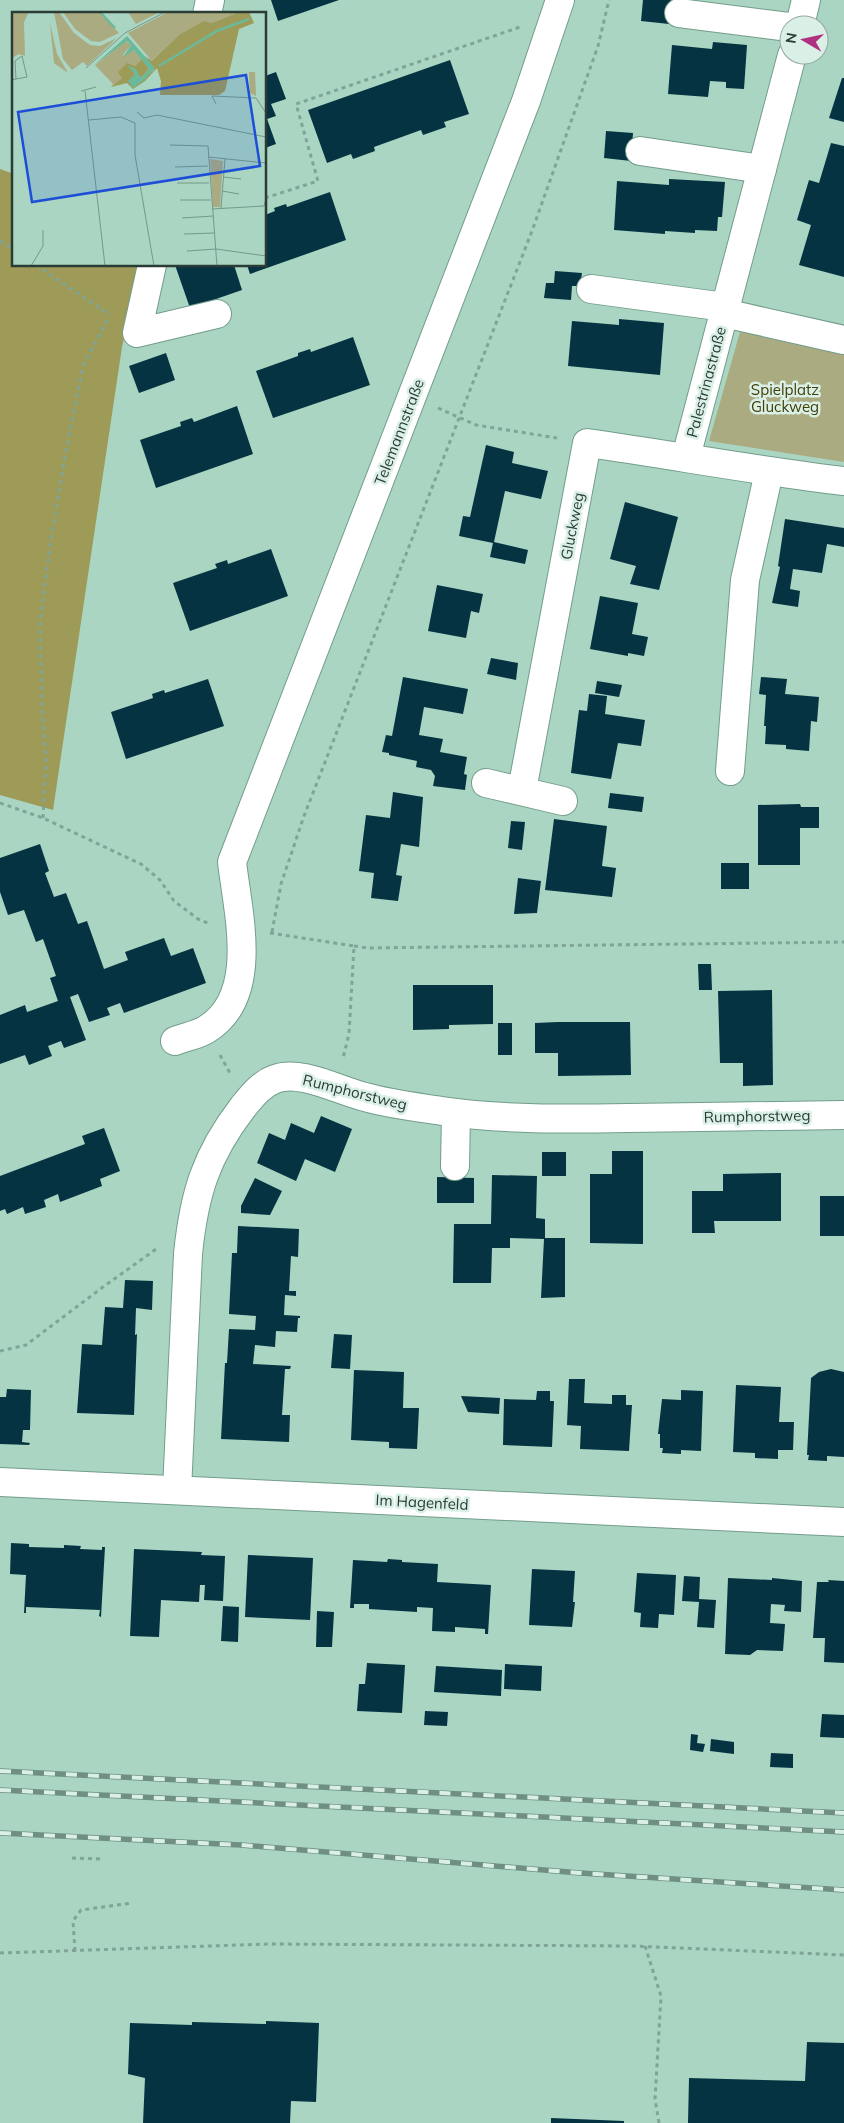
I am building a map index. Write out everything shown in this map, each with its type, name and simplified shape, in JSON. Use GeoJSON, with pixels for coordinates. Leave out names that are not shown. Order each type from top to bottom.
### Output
{"type":"FeatureCollection","features":[{"type":"Feature","properties":{"kind":"street"},"geometry":{"type":"LineString","coordinates":[[802,15],[806,0]]}},
{"type":"Feature","properties":{"kind":"street","name":"Telemannstraße"},"geometry":{"type":"LineString","coordinates":[[240,929],[232,862],[498,175],[558,7]]}},
{"type":"Feature","properties":{"kind":"street"},"geometry":{"type":"LineString","coordinates":[[679,13],[779,27]]}},
{"type":"Feature","properties":{"kind":"street","name":"Palestrinastraße"},"geometry":{"type":"LineString","coordinates":[[686,457],[789,65]]}},
{"type":"Feature","properties":{"kind":"street"},"geometry":{"type":"LineString","coordinates":[[640,150],[762,168]]}},
{"type":"Feature","properties":{"kind":"street"},"geometry":{"type":"LineString","coordinates":[[152,266],[137,333],[217,314]]}},
{"type":"Feature","properties":{"kind":"street","name":"Palestrinastraße"},"geometry":{"type":"LineString","coordinates":[[591,289],[725,310]]}},
{"type":"Feature","properties":{"kind":"street"},"geometry":{"type":"LineString","coordinates":[[725,310],[844,340]]}},
{"type":"Feature","properties":{"kind":"street"},"geometry":{"type":"LineString","coordinates":[[587,443],[686,457],[768,472],[844,481]]}},
{"type":"Feature","properties":{"kind":"street","name":"Gluckweg"},"geometry":{"type":"LineString","coordinates":[[522,790],[587,443]]}},
{"type":"Feature","properties":{"kind":"street"},"geometry":{"type":"LineString","coordinates":[[730,771],[744,580],[768,472]]}},
{"type":"Feature","properties":{"kind":"street"},"geometry":{"type":"LineString","coordinates":[[486,783],[562,801]]}},
{"type":"Feature","properties":{"kind":"street"},"geometry":{"type":"LineString","coordinates":[[175,1041],[207,1029],[229,1010],[239,988],[242,963],[240,929]]}},
{"type":"Feature","properties":{"kind":"street","name":"Rumphorstweg"},"geometry":{"type":"LineString","coordinates":[[177,1490],[185,1303],[191,1224],[198,1192],[211,1155],[227,1128],[260,1088],[275,1079],[288,1076],[306,1078],[373,1099],[456,1113],[562,1119],[844,1115]]}},
{"type":"Feature","properties":{"kind":"street"},"geometry":{"type":"LineString","coordinates":[[455,1166],[456,1113]]}},
{"type":"Feature","properties":{"kind":"street","name":"Im Hagenfeld"},"geometry":{"type":"LineString","coordinates":[[0,1482],[844,1522]]}},
{"type":"Feature","properties":{"kind":"path"},"geometry":{"type":"LineString","coordinates":[[272,934],[281,884],[304,816],[535,221],[598,46],[609,0]]}},
{"type":"Feature","properties":{"kind":"path"},"geometry":{"type":"LineString","coordinates":[[266,198],[318,180],[296,104],[558,7]]}},
{"type":"Feature","properties":{"kind":"path"},"geometry":{"type":"LineString","coordinates":[[0,241],[12,249]]}},
{"type":"Feature","properties":{"kind":"path"},"geometry":{"type":"LineString","coordinates":[[37,266],[137,333]]}},
{"type":"Feature","properties":{"kind":"path"},"geometry":{"type":"LineString","coordinates":[[43,818],[46,761],[42,708],[40,622],[50,546],[83,366],[110,315]]}},
{"type":"Feature","properties":{"kind":"path"},"geometry":{"type":"LineString","coordinates":[[459,417],[476,425],[587,443]]}},
{"type":"Feature","properties":{"kind":"path"},"geometry":{"type":"LineString","coordinates":[[0,803],[43,818],[141,864],[160,880],[174,901],[198,919],[217,926],[368,948],[844,942]]}},
{"type":"Feature","properties":{"kind":"path"},"geometry":{"type":"LineString","coordinates":[[336,1088],[349,1034],[354,946]]}},
{"type":"Feature","properties":{"kind":"path"},"geometry":{"type":"LineString","coordinates":[[0,1351],[26,1345],[103,1286],[191,1224]]}},
{"type":"Feature","properties":{"kind":"path"},"geometry":{"type":"LineString","coordinates":[[72,1858],[101,1859]]}},
{"type":"Feature","properties":{"kind":"path"},"geometry":{"type":"LineString","coordinates":[[75,1950],[73,1921],[81,1910],[132,1903]]}},
{"type":"Feature","properties":{"kind":"path"},"geometry":{"type":"LineString","coordinates":[[0,1953],[269,1944],[645,1946],[844,1954]]}},
{"type":"Feature","properties":{"kind":"path"},"geometry":{"type":"LineString","coordinates":[[645,1946],[661,1996],[658,2014],[655,2099],[659,2123]]}},
{"type":"Feature","properties":{"kind":"green space","name":"Spielplatz Gluckweg"},"geometry":{"type":"Polygon","coordinates":[[[740,332],[844,354],[844,462],[709,441],[740,332]]]}},
{"type":"Feature","properties":{"kind":"shaded area"},"geometry":{"type":"Polygon","coordinates":[[[0,169],[12,173],[12,266],[136,266],[139,271],[122,347],[53,810],[0,795],[0,169]]]}},
{"type":"Feature","properties":{"kind":"building"},"geometry":{"type":"Polygon","coordinates":[[[271,0],[339,0],[278,21],[271,0]]]}},
{"type":"Feature","properties":{"kind":"building"},"geometry":{"type":"Polygon","coordinates":[[[643,0],[671,0],[669,24],[641,21],[643,0]]]}},
{"type":"Feature","properties":{"kind":"building"},"geometry":{"type":"Polygon","coordinates":[[[713,42],[747,45],[744,89],[726,88],[726,82],[710,81],[708,97],[668,94],[672,45],[712,49],[713,42]]]}},
{"type":"Feature","properties":{"kind":"building"},"geometry":{"type":"Polygon","coordinates":[[[450,60],[469,114],[444,122],[446,127],[423,135],[421,130],[374,147],[375,151],[353,159],[351,154],[327,163],[308,110],[450,60]]]}},
{"type":"Feature","properties":{"kind":"building"},"geometry":{"type":"Polygon","coordinates":[[[276,72],[286,99],[271,104],[276,116],[267,119],[276,144],[266,148],[266,76],[276,72]]]}},
{"type":"Feature","properties":{"kind":"building"},"geometry":{"type":"Polygon","coordinates":[[[842,78],[844,78],[844,122],[829,118],[842,78]]]}},
{"type":"Feature","properties":{"kind":"building"},"geometry":{"type":"Polygon","coordinates":[[[606,131],[633,133],[631,161],[604,158],[606,131]]]}},
{"type":"Feature","properties":{"kind":"building"},"geometry":{"type":"Polygon","coordinates":[[[831,143],[844,146],[844,277],[799,265],[811,225],[797,220],[809,180],[819,183],[831,143]]]}},
{"type":"Feature","properties":{"kind":"building"},"geometry":{"type":"Polygon","coordinates":[[[669,179],[725,182],[722,217],[718,217],[717,231],[695,230],[695,233],[665,231],[665,234],[614,230],[617,181],[669,185],[669,179]]]}},
{"type":"Feature","properties":{"kind":"building"},"geometry":{"type":"Polygon","coordinates":[[[330,192],[346,240],[250,274],[247,266],[266,266],[266,215],[275,211],[274,208],[286,204],[287,207],[330,192]]]}},
{"type":"Feature","properties":{"kind":"building"},"geometry":{"type":"Polygon","coordinates":[[[175,266],[234,266],[242,290],[190,308],[175,266]]]}},
{"type":"Feature","properties":{"kind":"building"},"geometry":{"type":"Polygon","coordinates":[[[555,271],[582,273],[580,286],[572,286],[571,300],[544,298],[546,283],[554,283],[555,271]]]}},
{"type":"Feature","properties":{"kind":"building"},"geometry":{"type":"Polygon","coordinates":[[[619,319],[664,323],[660,375],[568,366],[572,321],[619,325],[619,319]]]}},
{"type":"Feature","properties":{"kind":"building"},"geometry":{"type":"Polygon","coordinates":[[[353,337],[370,385],[273,418],[256,371],[298,356],[298,353],[310,349],[311,352],[353,337]]]}},
{"type":"Feature","properties":{"kind":"building"},"geometry":{"type":"Polygon","coordinates":[[[166,353],[175,380],[139,393],[129,366],[166,353]]]}},
{"type":"Feature","properties":{"kind":"building"},"geometry":{"type":"Polygon","coordinates":[[[237,406],[253,454],[156,488],[140,440],[181,426],[180,422],[192,418],[194,422],[237,406]]]}},
{"type":"Feature","properties":{"kind":"building"},"geometry":{"type":"Polygon","coordinates":[[[486,445],[514,452],[512,463],[548,471],[541,499],[505,491],[494,542],[528,550],[525,564],[490,557],[493,543],[459,536],[463,516],[470,517],[486,445]]]}},
{"type":"Feature","properties":{"kind":"building"},"geometry":{"type":"Polygon","coordinates":[[[625,502],[678,517],[659,590],[630,584],[636,566],[610,559],[625,502]]]}},
{"type":"Feature","properties":{"kind":"building"},"geometry":{"type":"Polygon","coordinates":[[[785,519],[844,528],[844,547],[827,544],[822,573],[793,569],[790,589],[800,591],[798,607],[772,603],[780,567],[778,566],[785,519]]]}},
{"type":"Feature","properties":{"kind":"building"},"geometry":{"type":"Polygon","coordinates":[[[271,549],[288,596],[190,631],[173,583],[217,568],[215,564],[227,560],[228,564],[271,549]]]}},
{"type":"Feature","properties":{"kind":"building"},"geometry":{"type":"Polygon","coordinates":[[[437,585],[483,594],[479,613],[471,611],[466,638],[428,631],[437,585]]]}},
{"type":"Feature","properties":{"kind":"building"},"geometry":{"type":"Polygon","coordinates":[[[600,596],[638,603],[632,634],[648,637],[644,656],[628,653],[628,656],[590,649],[600,596]]]}},
{"type":"Feature","properties":{"kind":"building"},"geometry":{"type":"Polygon","coordinates":[[[491,658],[518,663],[516,680],[487,674],[491,658]]]}},
{"type":"Feature","properties":{"kind":"building"},"geometry":{"type":"Polygon","coordinates":[[[403,677],[468,689],[463,714],[424,707],[419,735],[443,739],[440,752],[467,757],[464,774],[467,775],[465,790],[433,786],[435,776],[431,770],[416,767],[417,761],[382,752],[386,735],[392,736],[403,677]]]}},
{"type":"Feature","properties":{"kind":"building"},"geometry":{"type":"Polygon","coordinates":[[[761,677],[787,679],[785,694],[819,697],[817,722],[811,721],[809,751],[786,749],[786,745],[765,744],[766,695],[759,694],[761,677]]]}},
{"type":"Feature","properties":{"kind":"building"},"geometry":{"type":"Polygon","coordinates":[[[208,679],[224,726],[126,759],[111,712],[153,698],[152,694],[164,690],[165,693],[208,679]]]}},
{"type":"Feature","properties":{"kind":"building"},"geometry":{"type":"Polygon","coordinates":[[[597,681],[622,685],[619,697],[595,693],[597,681]]]}},
{"type":"Feature","properties":{"kind":"building"},"geometry":{"type":"Polygon","coordinates":[[[589,694],[607,696],[605,714],[645,720],[641,746],[618,743],[611,779],[571,773],[579,710],[587,711],[589,694]]]}},
{"type":"Feature","properties":{"kind":"building"},"geometry":{"type":"Polygon","coordinates":[[[393,792],[423,797],[419,847],[401,844],[396,875],[402,876],[398,901],[371,898],[374,873],[359,871],[366,815],[390,818],[393,792]]]}},
{"type":"Feature","properties":{"kind":"building"},"geometry":{"type":"Polygon","coordinates":[[[610,793],[644,797],[642,812],[608,808],[610,793]]]}},
{"type":"Feature","properties":{"kind":"building"},"geometry":{"type":"Polygon","coordinates":[[[800,804],[801,807],[819,807],[819,828],[800,828],[800,865],[758,865],[758,805],[800,804]]]}},
{"type":"Feature","properties":{"kind":"building"},"geometry":{"type":"Polygon","coordinates":[[[554,819],[607,826],[602,866],[616,868],[612,897],[545,890],[554,819]]]}},
{"type":"Feature","properties":{"kind":"building"},"geometry":{"type":"Polygon","coordinates":[[[511,821],[525,822],[522,850],[508,848],[511,821]]]}},
{"type":"Feature","properties":{"kind":"building"},"geometry":{"type":"Polygon","coordinates":[[[40,844],[49,871],[45,873],[54,897],[66,893],[78,924],[87,921],[104,969],[128,960],[125,952],[164,938],[171,956],[193,948],[206,983],[124,1013],[120,1003],[107,1008],[110,1015],[89,1022],[78,994],[70,997],[86,1040],[64,1048],[61,1041],[48,1046],[52,1056],[29,1065],[25,1055],[0,1064],[0,1015],[25,1005],[27,1012],[58,1001],[50,978],[56,976],[43,939],[36,942],[24,910],[8,915],[0,892],[0,858],[40,844]]]}},
{"type":"Feature","properties":{"kind":"building"},"geometry":{"type":"Polygon","coordinates":[[[721,863],[749,863],[749,889],[721,889],[721,863]]]}},
{"type":"Feature","properties":{"kind":"building"},"geometry":{"type":"Polygon","coordinates":[[[518,878],[541,881],[537,913],[514,914],[518,878]]]}},
{"type":"Feature","properties":{"kind":"building"},"geometry":{"type":"Polygon","coordinates":[[[698,964],[711,964],[712,990],[699,990],[698,964]]]}},
{"type":"Feature","properties":{"kind":"building"},"geometry":{"type":"Polygon","coordinates":[[[413,985],[493,985],[493,1024],[449,1025],[449,1029],[413,1030],[413,985]]]}},
{"type":"Feature","properties":{"kind":"building"},"geometry":{"type":"Polygon","coordinates":[[[772,990],[773,1085],[743,1086],[743,1063],[720,1063],[718,991],[772,990]]]}},
{"type":"Feature","properties":{"kind":"building"},"geometry":{"type":"Polygon","coordinates":[[[630,1022],[631,1075],[558,1076],[558,1053],[535,1053],[535,1023],[630,1022]]]}},
{"type":"Feature","properties":{"kind":"building"},"geometry":{"type":"Polygon","coordinates":[[[498,1023],[512,1023],[512,1055],[498,1055],[498,1023]]]}},
{"type":"Feature","properties":{"kind":"building"},"geometry":{"type":"Polygon","coordinates":[[[321,1116],[352,1129],[335,1172],[305,1159],[296,1181],[257,1163],[269,1133],[285,1140],[291,1123],[314,1133],[321,1116]]]}},
{"type":"Feature","properties":{"kind":"building"},"geometry":{"type":"Polygon","coordinates":[[[104,1128],[120,1171],[100,1179],[102,1186],[60,1202],[58,1194],[44,1200],[46,1207],[25,1214],[23,1207],[7,1214],[5,1209],[0,1211],[0,1176],[85,1144],[82,1136],[104,1128]]]}},
{"type":"Feature","properties":{"kind":"building"},"geometry":{"type":"Polygon","coordinates":[[[612,1151],[643,1151],[643,1244],[590,1243],[590,1174],[612,1174],[612,1151]]]}},
{"type":"Feature","properties":{"kind":"building"},"geometry":{"type":"Polygon","coordinates":[[[542,1152],[566,1152],[566,1176],[542,1176],[542,1152]]]}},
{"type":"Feature","properties":{"kind":"building"},"geometry":{"type":"Polygon","coordinates":[[[781,1173],[781,1221],[714,1221],[715,1233],[692,1233],[692,1191],[723,1191],[723,1174],[781,1173]]]}},
{"type":"Feature","properties":{"kind":"building"},"geometry":{"type":"Polygon","coordinates":[[[492,1175],[537,1176],[536,1218],[545,1219],[545,1238],[565,1238],[565,1297],[541,1298],[544,1239],[510,1238],[510,1248],[492,1248],[491,1283],[453,1283],[454,1224],[491,1224],[492,1175]]]}},
{"type":"Feature","properties":{"kind":"building"},"geometry":{"type":"Polygon","coordinates":[[[437,1177],[474,1178],[474,1203],[437,1203],[437,1177]]]}},
{"type":"Feature","properties":{"kind":"building"},"geometry":{"type":"Polygon","coordinates":[[[255,1178],[282,1191],[270,1215],[241,1213],[241,1206],[255,1178]]]}},
{"type":"Feature","properties":{"kind":"building"},"geometry":{"type":"Polygon","coordinates":[[[820,1196],[844,1196],[844,1236],[820,1236],[820,1196]]]}},
{"type":"Feature","properties":{"kind":"building"},"geometry":{"type":"Polygon","coordinates":[[[238,1226],[299,1229],[298,1257],[291,1256],[289,1291],[296,1291],[296,1296],[285,1295],[284,1315],[300,1316],[298,1318],[297,1332],[276,1331],[275,1347],[255,1345],[253,1364],[291,1366],[290,1369],[285,1369],[282,1415],[290,1415],[289,1442],[221,1439],[225,1363],[227,1363],[229,1329],[255,1330],[256,1316],[229,1314],[232,1253],[237,1253],[238,1226]]]}},
{"type":"Feature","properties":{"kind":"building"},"geometry":{"type":"Polygon","coordinates":[[[125,1280],[153,1281],[152,1310],[136,1308],[134,1415],[77,1413],[82,1344],[102,1345],[105,1307],[123,1308],[125,1280]]]}},
{"type":"Feature","properties":{"kind":"building"},"geometry":{"type":"Polygon","coordinates":[[[334,1334],[352,1335],[350,1369],[331,1368],[334,1334]]]}},
{"type":"Feature","properties":{"kind":"building"},"geometry":{"type":"Polygon","coordinates":[[[831,1369],[844,1372],[844,1457],[827,1456],[827,1461],[808,1460],[811,1378],[819,1372],[831,1369]]]}},
{"type":"Feature","properties":{"kind":"building"},"geometry":{"type":"Polygon","coordinates":[[[354,1370],[404,1372],[403,1408],[419,1408],[417,1449],[389,1448],[389,1442],[351,1440],[354,1370]]]}},
{"type":"Feature","properties":{"kind":"building"},"geometry":{"type":"Polygon","coordinates":[[[569,1379],[585,1379],[584,1403],[612,1404],[612,1395],[626,1395],[626,1405],[632,1405],[629,1451],[580,1449],[581,1426],[567,1425],[569,1379]]]}},
{"type":"Feature","properties":{"kind":"building"},"geometry":{"type":"Polygon","coordinates":[[[736,1385],[781,1387],[779,1422],[794,1422],[793,1450],[778,1450],[778,1459],[755,1458],[755,1453],[733,1452],[736,1385]]]}},
{"type":"Feature","properties":{"kind":"building"},"geometry":{"type":"Polygon","coordinates":[[[7,1389],[31,1390],[30,1430],[23,1430],[22,1442],[30,1443],[29,1445],[0,1444],[0,1397],[6,1397],[7,1389]]]}},
{"type":"Feature","properties":{"kind":"building"},"geometry":{"type":"Polygon","coordinates":[[[681,1390],[703,1391],[701,1451],[681,1450],[681,1454],[662,1453],[663,1448],[660,1448],[660,1434],[658,1434],[662,1399],[681,1400],[681,1390]]]}},
{"type":"Feature","properties":{"kind":"building"},"geometry":{"type":"Polygon","coordinates":[[[537,1391],[550,1391],[550,1401],[554,1401],[552,1447],[503,1445],[504,1399],[536,1400],[537,1391]]]}},
{"type":"Feature","properties":{"kind":"building"},"geometry":{"type":"Polygon","coordinates":[[[461,1396],[500,1398],[499,1414],[468,1412],[461,1396]]]}},
{"type":"Feature","properties":{"kind":"building"},"geometry":{"type":"Polygon","coordinates":[[[11,1543],[29,1544],[29,1547],[64,1548],[64,1545],[81,1546],[80,1549],[102,1550],[102,1547],[105,1547],[101,1617],[99,1616],[100,1610],[26,1607],[26,1613],[24,1613],[26,1575],[10,1574],[11,1543]]]}},
{"type":"Feature","properties":{"kind":"building"},"geometry":{"type":"Polygon","coordinates":[[[134,1549],[202,1552],[201,1555],[225,1556],[223,1601],[204,1600],[205,1585],[200,1585],[199,1602],[161,1600],[159,1637],[130,1636],[134,1549]]]}},
{"type":"Feature","properties":{"kind":"building"},"geometry":{"type":"Polygon","coordinates":[[[248,1555],[313,1558],[310,1620],[245,1617],[248,1555]]]}},
{"type":"Feature","properties":{"kind":"building"},"geometry":{"type":"Polygon","coordinates":[[[388,1559],[402,1560],[402,1562],[438,1564],[437,1582],[491,1585],[488,1634],[485,1634],[485,1629],[455,1627],[455,1632],[432,1631],[433,1608],[417,1607],[417,1612],[369,1609],[369,1604],[354,1604],[354,1608],[350,1608],[353,1560],[387,1562],[388,1559]]]}},
{"type":"Feature","properties":{"kind":"building"},"geometry":{"type":"Polygon","coordinates":[[[532,1569],[575,1571],[573,1602],[575,1602],[572,1627],[529,1625],[532,1569]]]}},
{"type":"Feature","properties":{"kind":"building"},"geometry":{"type":"Polygon","coordinates":[[[637,1573],[676,1575],[674,1615],[659,1614],[658,1628],[640,1627],[641,1613],[634,1612],[637,1573]]]}},
{"type":"Feature","properties":{"kind":"building"},"geometry":{"type":"Polygon","coordinates":[[[684,1576],[700,1577],[699,1599],[716,1600],[714,1628],[697,1627],[699,1602],[682,1601],[684,1576]]]}},
{"type":"Feature","properties":{"kind":"building"},"geometry":{"type":"Polygon","coordinates":[[[728,1578],[772,1580],[772,1578],[802,1581],[801,1612],[784,1611],[785,1605],[771,1604],[770,1623],[785,1624],[783,1651],[757,1650],[750,1655],[725,1654],[728,1578]]]}},
{"type":"Feature","properties":{"kind":"building"},"geometry":{"type":"Polygon","coordinates":[[[828,1580],[844,1581],[844,1663],[824,1662],[825,1638],[813,1638],[817,1582],[829,1582],[828,1580]]]}},
{"type":"Feature","properties":{"kind":"building"},"geometry":{"type":"Polygon","coordinates":[[[223,1606],[239,1607],[238,1642],[221,1641],[223,1606]]]}},
{"type":"Feature","properties":{"kind":"building"},"geometry":{"type":"Polygon","coordinates":[[[317,1611],[334,1612],[332,1647],[316,1647],[317,1611]]]}},
{"type":"Feature","properties":{"kind":"building"},"geometry":{"type":"Polygon","coordinates":[[[367,1663],[405,1665],[402,1713],[357,1711],[359,1684],[365,1684],[367,1663]]]}},
{"type":"Feature","properties":{"kind":"building"},"geometry":{"type":"Polygon","coordinates":[[[505,1664],[542,1666],[541,1691],[504,1689],[505,1664]]]}},
{"type":"Feature","properties":{"kind":"building"},"geometry":{"type":"Polygon","coordinates":[[[436,1666],[502,1670],[501,1696],[434,1692],[436,1666]]]}},
{"type":"Feature","properties":{"kind":"building"},"geometry":{"type":"Polygon","coordinates":[[[425,1711],[448,1712],[447,1726],[424,1725],[425,1711]]]}},
{"type":"Feature","properties":{"kind":"building"},"geometry":{"type":"Polygon","coordinates":[[[822,1714],[844,1715],[844,1738],[820,1737],[822,1714]]]}},
{"type":"Feature","properties":{"kind":"building"},"geometry":{"type":"Polygon","coordinates":[[[691,1734],[698,1735],[697,1743],[705,1744],[703,1752],[690,1750],[691,1734]]]}},
{"type":"Feature","properties":{"kind":"building"},"geometry":{"type":"Polygon","coordinates":[[[711,1739],[734,1742],[734,1754],[710,1751],[711,1739]]]}},
{"type":"Feature","properties":{"kind":"building"},"geometry":{"type":"Polygon","coordinates":[[[771,1753],[793,1754],[793,1768],[770,1767],[771,1753]]]}},
{"type":"Feature","properties":{"kind":"building"},"geometry":{"type":"Polygon","coordinates":[[[266,2021],[319,2023],[316,2102],[291,2101],[290,2123],[143,2123],[145,2078],[128,2074],[130,2023],[192,2025],[192,2022],[266,2024],[266,2021]]]}},
{"type":"Feature","properties":{"kind":"building"},"geometry":{"type":"Polygon","coordinates":[[[807,2042],[844,2043],[844,2123],[688,2123],[689,2078],[805,2081],[807,2042]]]}},
{"type":"Feature","properties":{"kind":"building"},"geometry":{"type":"Polygon","coordinates":[[[551,2118],[624,2121],[624,2123],[551,2123],[551,2118]]]}},
{"type":"Feature","properties":{"kind":"railway"},"geometry":{"type":"LineString","coordinates":[[0,1771],[844,1813]]}},
{"type":"Feature","properties":{"kind":"railway"},"geometry":{"type":"LineString","coordinates":[[0,1790],[844,1832]]}},
{"type":"Feature","properties":{"kind":"railway"},"geometry":{"type":"LineString","coordinates":[[0,1833],[241,1845],[580,1873],[844,1890]]}}]}
